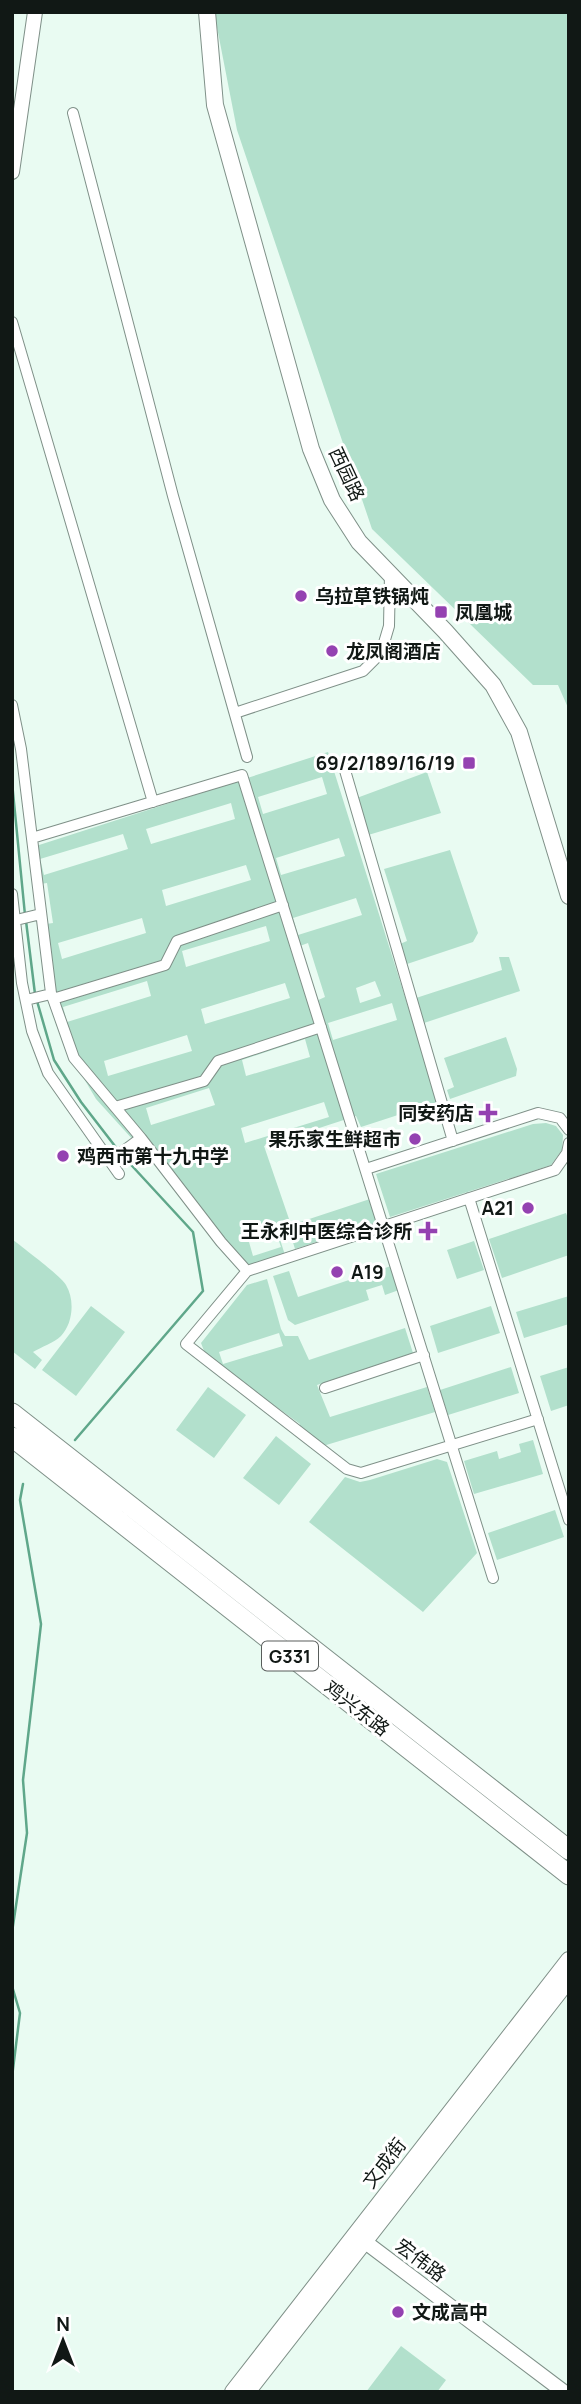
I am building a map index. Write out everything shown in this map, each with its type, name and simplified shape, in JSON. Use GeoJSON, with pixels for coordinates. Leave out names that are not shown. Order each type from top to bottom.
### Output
{"type":"FeatureCollection","features":[{"type":"Feature","properties":{"kind":"highway","name":"鸡兴东路"},"geometry":{"type":"LineString","coordinates":[[12,1413],[569,1850]]}},
{"type":"Feature","properties":{"kind":"highway","name":"鸡兴东路"},"geometry":{"type":"LineString","coordinates":[[12,1437],[569,1875]]}},
{"type":"Feature","properties":{"kind":"main road","name":"西园路"},"geometry":{"type":"LineString","coordinates":[[206,12],[215,105],[311,449],[332,500],[359,542],[493,685],[519,732],[569,897]]}},
{"type":"Feature","properties":{"kind":"main road","name":"文成街"},"geometry":{"type":"LineString","coordinates":[[247,2392],[569,1960]]}},
{"type":"Feature","properties":{"kind":"main road","name":"文成街"},"geometry":{"type":"LineString","coordinates":[[233,2392],[569,1979]]}},
{"type":"Feature","properties":{"kind":"street"},"geometry":{"type":"LineString","coordinates":[[12,172],[15,135],[35,12]]}},
{"type":"Feature","properties":{"kind":"street"},"geometry":{"type":"LineString","coordinates":[[73,113],[166,470],[247,757]]}},
{"type":"Feature","properties":{"kind":"street"},"geometry":{"type":"LineString","coordinates":[[12,322],[153,802]]}},
{"type":"Feature","properties":{"kind":"street"},"geometry":{"type":"LineString","coordinates":[[235,713],[363,671],[381,653],[389,626],[390,574]]}},
{"type":"Feature","properties":{"kind":"street"},"geometry":{"type":"LineString","coordinates":[[12,705],[22,749],[52,996],[74,1058],[247,1271]]}},
{"type":"Feature","properties":{"kind":"street"},"geometry":{"type":"LineString","coordinates":[[344,767],[453,1141]]}},
{"type":"Feature","properties":{"kind":"street"},"geometry":{"type":"LineString","coordinates":[[32,838],[242,775],[493,1578]]}},
{"type":"Feature","properties":{"kind":"street"},"geometry":{"type":"LineString","coordinates":[[12,894],[32,1031],[48,1073],[119,1174]]}},
{"type":"Feature","properties":{"kind":"street"},"geometry":{"type":"LineString","coordinates":[[26,1000],[52,996],[165,965],[177,941],[283,905]]}},
{"type":"Feature","properties":{"kind":"street"},"geometry":{"type":"LineString","coordinates":[[14,920],[41,914]]}},
{"type":"Feature","properties":{"kind":"street"},"geometry":{"type":"LineString","coordinates":[[115,1107],[204,1081],[218,1060],[321,1027]]}},
{"type":"Feature","properties":{"kind":"street"},"geometry":{"type":"LineString","coordinates":[[366,1169],[538,1113],[559,1118],[569,1130]]}},
{"type":"Feature","properties":{"kind":"street"},"geometry":{"type":"LineString","coordinates":[[110,1161],[141,1138]]}},
{"type":"Feature","properties":{"kind":"street"},"geometry":{"type":"LineString","coordinates":[[538,1419],[361,1473],[347,1469],[186,1344],[247,1271],[555,1170],[567,1153],[569,1143]]}},
{"type":"Feature","properties":{"kind":"street"},"geometry":{"type":"LineString","coordinates":[[469,1198],[569,1520]]}},
{"type":"Feature","properties":{"kind":"street"},"geometry":{"type":"LineString","coordinates":[[326,1388],[424,1355]]}},
{"type":"Feature","properties":{"kind":"street","name":"宏伟路"},"geometry":{"type":"LineString","coordinates":[[360,2238],[564,2392]]}},
{"type":"Feature","properties":{"kind":"green space"},"geometry":{"type":"Polygon","coordinates":[[[214,12],[569,12],[569,710],[558,685],[533,685],[372,529],[237,130],[214,12]]]}},
{"type":"Feature","properties":{"kind":"green space"},"geometry":{"type":"Polygon","coordinates":[[[328,752],[438,1102],[361,1127],[356,1116],[264,1146],[289,1219],[275,1224],[285,1255],[249,1268],[96,1099],[83,1077],[55,992],[46,924],[53,923],[47,883],[40,884],[36,846],[328,752]],[[322,777],[258,797],[263,814],[327,794],[322,777]],[[231,803],[146,829],[151,844],[235,819],[231,803]],[[123,834],[40,859],[44,875],[128,849],[123,834]],[[339,838],[276,858],[281,875],[345,856],[339,838]],[[246,865],[162,890],[166,906],[251,880],[246,865]],[[356,898],[293,918],[298,935],[362,915],[356,898]],[[142,918],[58,943],[62,959],[146,933],[142,918]],[[266,926],[182,951],[186,967],[270,941],[266,926]],[[308,943],[297,947],[314,1002],[325,997],[308,943]],[[147,981],[63,1007],[67,1022],[151,996],[147,981]],[[375,981],[356,988],[360,1003],[381,996],[375,981]],[[285,983],[201,1009],[205,1024],[290,998],[285,983]],[[392,1003],[328,1023],[333,1040],[397,1020],[392,1003]],[[187,1035],[104,1061],[108,1076],[192,1051],[187,1035]],[[305,1039],[242,1060],[246,1076],[310,1057],[305,1039]],[[209,1088],[146,1108],[151,1125],[215,1105],[209,1088]],[[324,1102],[241,1128],[245,1143],[329,1117],[324,1102]],[[274,1227],[247,1235],[253,1256],[281,1247],[274,1227]]]}},
{"type":"Feature","properties":{"kind":"green space"},"geometry":{"type":"Polygon","coordinates":[[[427,772],[441,813],[365,836],[354,799],[427,772]]]}},
{"type":"Feature","properties":{"kind":"green space"},"geometry":{"type":"Polygon","coordinates":[[[450,850],[478,933],[473,942],[407,964],[400,944],[407,941],[384,869],[450,850]]]}},
{"type":"Feature","properties":{"kind":"green space"},"geometry":{"type":"Polygon","coordinates":[[[499,957],[509,957],[520,991],[424,1023],[416,998],[502,970],[499,957]]]}},
{"type":"Feature","properties":{"kind":"green space"},"geometry":{"type":"Polygon","coordinates":[[[506,1037],[517,1069],[516,1076],[450,1099],[447,1090],[454,1087],[444,1058],[506,1037]]]}},
{"type":"Feature","properties":{"kind":"green space"},"geometry":{"type":"Polygon","coordinates":[[[546,1123],[556,1126],[563,1135],[562,1150],[551,1165],[390,1217],[376,1174],[533,1124],[546,1123]]]}},
{"type":"Feature","properties":{"kind":"green space"},"geometry":{"type":"Polygon","coordinates":[[[370,1199],[377,1222],[295,1249],[288,1226],[370,1199]]]}},
{"type":"Feature","properties":{"kind":"green space"},"geometry":{"type":"Polygon","coordinates":[[[566,1213],[569,1221],[569,1255],[502,1278],[489,1239],[566,1213]]]}},
{"type":"Feature","properties":{"kind":"green space"},"geometry":{"type":"Polygon","coordinates":[[[12,1239],[49,1268],[66,1285],[71,1297],[71,1311],[65,1331],[33,1352],[42,1360],[35,1369],[12,1351],[12,1239]]]}},
{"type":"Feature","properties":{"kind":"green space"},"geometry":{"type":"Polygon","coordinates":[[[474,1241],[484,1270],[457,1279],[447,1250],[474,1241]]]}},
{"type":"Feature","properties":{"kind":"green space"},"geometry":{"type":"Polygon","coordinates":[[[391,1266],[399,1290],[385,1295],[382,1285],[366,1290],[369,1300],[295,1325],[288,1320],[273,1276],[289,1271],[298,1297],[391,1266]]]}},
{"type":"Feature","properties":{"kind":"green space"},"geometry":{"type":"Polygon","coordinates":[[[267,1279],[281,1329],[285,1336],[298,1336],[309,1360],[405,1328],[413,1353],[317,1385],[330,1417],[427,1387],[435,1412],[323,1446],[298,1428],[300,1424],[206,1356],[201,1343],[247,1285],[267,1279]],[[279,1333],[219,1352],[223,1364],[283,1346],[279,1333]]]}},
{"type":"Feature","properties":{"kind":"green space"},"geometry":{"type":"Polygon","coordinates":[[[569,1296],[569,1324],[524,1338],[516,1312],[569,1296]]]}},
{"type":"Feature","properties":{"kind":"green space"},"geometry":{"type":"Polygon","coordinates":[[[91,1306],[125,1332],[76,1396],[42,1370],[91,1306]]]}},
{"type":"Feature","properties":{"kind":"green space"},"geometry":{"type":"Polygon","coordinates":[[[491,1306],[500,1333],[438,1353],[430,1326],[491,1306]]]}},
{"type":"Feature","properties":{"kind":"green space"},"geometry":{"type":"Polygon","coordinates":[[[511,1367],[519,1393],[448,1415],[440,1390],[511,1367]]]}},
{"type":"Feature","properties":{"kind":"green space"},"geometry":{"type":"Polygon","coordinates":[[[569,1367],[569,1405],[551,1411],[540,1376],[569,1367]]]}},
{"type":"Feature","properties":{"kind":"green space"},"geometry":{"type":"Polygon","coordinates":[[[208,1387],[246,1415],[214,1458],[176,1430],[208,1387]]]}},
{"type":"Feature","properties":{"kind":"green space"},"geometry":{"type":"Polygon","coordinates":[[[276,1436],[311,1464],[279,1505],[243,1478],[276,1436]]]}},
{"type":"Feature","properties":{"kind":"green space"},"geometry":{"type":"Polygon","coordinates":[[[533,1440],[543,1474],[474,1494],[464,1461],[497,1451],[499,1459],[521,1452],[519,1444],[533,1440]]]}},
{"type":"Feature","properties":{"kind":"green space"},"geometry":{"type":"Polygon","coordinates":[[[437,1459],[447,1462],[477,1553],[423,1612],[309,1522],[345,1477],[360,1482],[437,1459]]]}},
{"type":"Feature","properties":{"kind":"green space"},"geometry":{"type":"Polygon","coordinates":[[[555,1510],[564,1537],[497,1560],[488,1533],[555,1510]]]}},
{"type":"Feature","properties":{"kind":"green space"},"geometry":{"type":"Polygon","coordinates":[[[401,2346],[446,2380],[437,2392],[366,2392],[401,2346]]]}},
{"type":"Feature","properties":{"kind":"waterway"},"geometry":{"type":"LineString","coordinates":[[12,782],[25,915]]}},
{"type":"Feature","properties":{"kind":"waterway"},"geometry":{"type":"LineString","coordinates":[[26,921],[35,994]]}},
{"type":"Feature","properties":{"kind":"waterway"},"geometry":{"type":"LineString","coordinates":[[37,1001],[54,1060],[81,1102],[118,1150]]}},
{"type":"Feature","properties":{"kind":"waterway"},"geometry":{"type":"LineString","coordinates":[[75,1440],[203,1291],[193,1232],[122,1155]]}},
{"type":"Feature","properties":{"kind":"waterway"},"geometry":{"type":"LineString","coordinates":[[12,1932],[27,1833],[23,1780],[41,1624],[20,1500],[23,1484]]}},
{"type":"Feature","properties":{"kind":"waterway"},"geometry":{"type":"LineString","coordinates":[[12,1986],[20,2013],[12,2077]]}},
{"type":"Feature","properties":{"kind":"place","name":"乌拉草铁锅炖"},"geometry":{"type":"Point","coordinates":[301,596]}},
{"type":"Feature","properties":{"kind":"place","name":"凤凰城"},"geometry":{"type":"Point","coordinates":[441,612]}},
{"type":"Feature","properties":{"kind":"place","name":"龙凤阁酒店"},"geometry":{"type":"Point","coordinates":[332,651]}},
{"type":"Feature","properties":{"kind":"place","name":"69/2/189/16/19"},"geometry":{"type":"Point","coordinates":[469,763]}},
{"type":"Feature","properties":{"kind":"place","name":"同安药店"},"geometry":{"type":"Point","coordinates":[488,1113]}},
{"type":"Feature","properties":{"kind":"place","name":"果乐家生鲜超市"},"geometry":{"type":"Point","coordinates":[415,1139]}},
{"type":"Feature","properties":{"kind":"place","name":"鸡西市第十九中学"},"geometry":{"type":"Point","coordinates":[63,1156]}},
{"type":"Feature","properties":{"kind":"place","name":"A21"},"geometry":{"type":"Point","coordinates":[528,1208]}},
{"type":"Feature","properties":{"kind":"place","name":"王永利中医综合诊所"},"geometry":{"type":"Point","coordinates":[428,1231]}},
{"type":"Feature","properties":{"kind":"place","name":"A19"},"geometry":{"type":"Point","coordinates":[337,1272]}},
{"type":"Feature","properties":{"kind":"place","name":"文成高中"},"geometry":{"type":"Point","coordinates":[398,2312]}}]}
